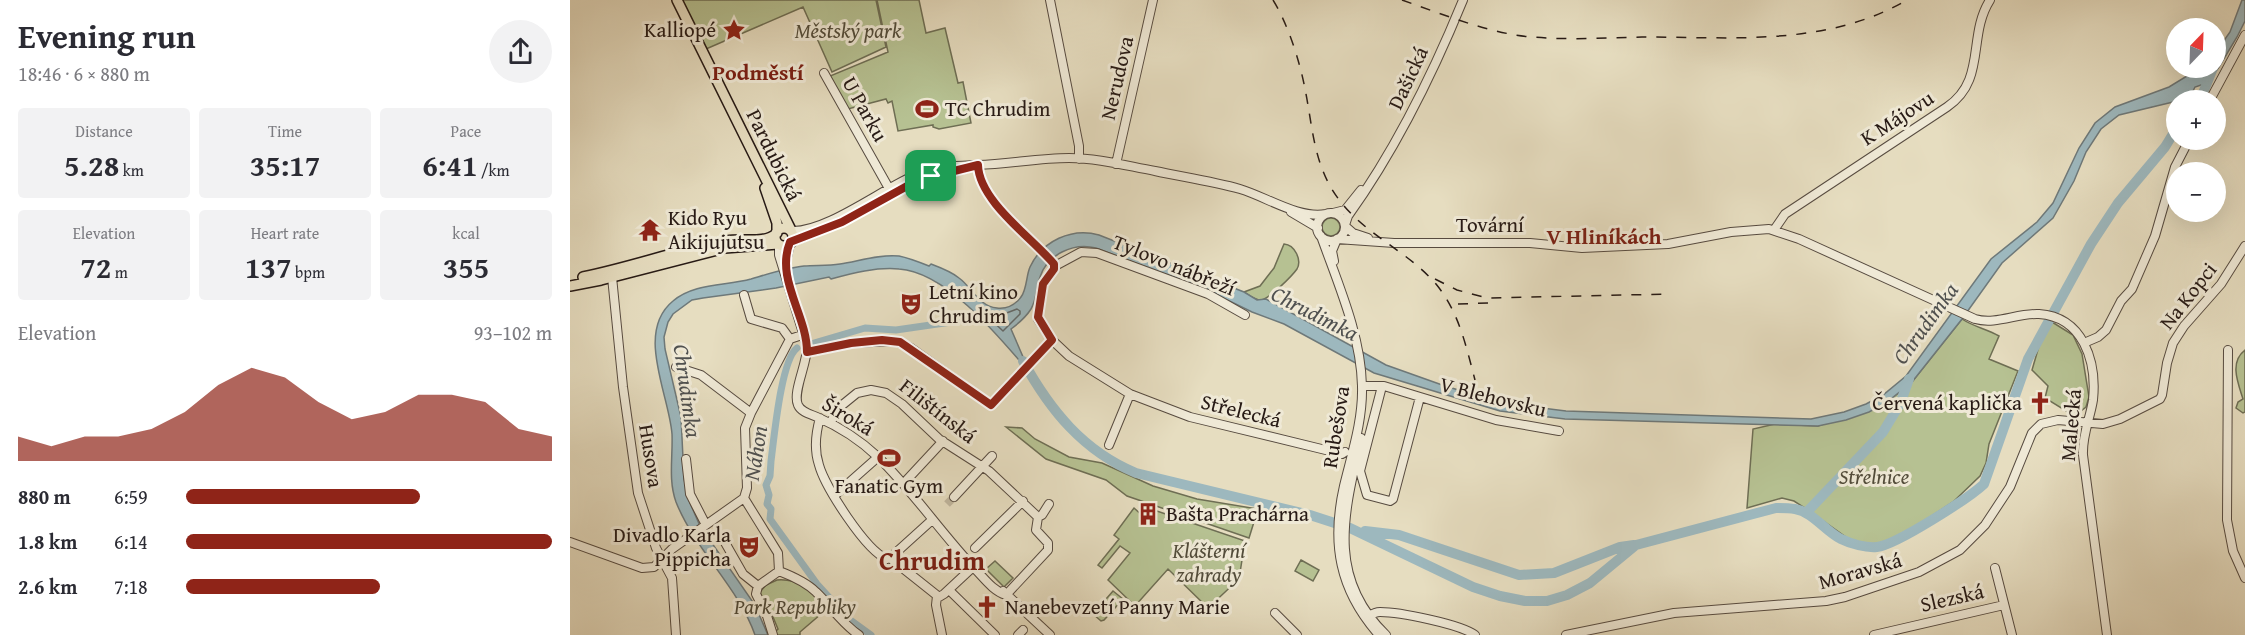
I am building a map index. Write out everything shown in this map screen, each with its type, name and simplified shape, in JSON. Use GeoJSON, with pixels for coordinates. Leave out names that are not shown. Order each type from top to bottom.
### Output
{"type":"FeatureCollection","features":[{"type":"Feature","properties":{"kind":"main road","name":"Pardubická"},"geometry":{"type":"LineString","coordinates":[[673,0],[766,189],[777,223],[776,233]]}},
{"type":"Feature","properties":{"kind":"main road","name":"Pardubická"},"geometry":{"type":"LineString","coordinates":[[677,0],[791,231]]}},
{"type":"Feature","properties":{"kind":"main road"},"geometry":{"type":"LineString","coordinates":[[570,280],[715,243],[766,239],[782,229],[791,231],[793,237],[790,243],[725,248],[570,286]]}},
{"type":"Feature","properties":{"kind":"main road"},"geometry":{"type":"LineString","coordinates":[[776,233],[776,241],[779,245]]}},
{"type":"Feature","properties":{"kind":"street"},"geometry":{"type":"LineString","coordinates":[[1050,0],[1079,146],[1079,159]]}},
{"type":"Feature","properties":{"kind":"street","name":"Nerudova"},"geometry":{"type":"LineString","coordinates":[[1116,164],[1153,0]]}},
{"type":"Feature","properties":{"kind":"street","name":"Dašická"},"geometry":{"type":"LineString","coordinates":[[1345,226],[1348,216],[1412,115],[1463,0]]}},
{"type":"Feature","properties":{"kind":"street","name":"K Májovu"},"geometry":{"type":"LineString","coordinates":[[1774,230],[1785,214],[1961,96],[1972,75],[1980,23],[1990,0]]}},
{"type":"Feature","properties":{"kind":"street"},"geometry":{"type":"LineString","coordinates":[[2215,90],[2245,35]]}},
{"type":"Feature","properties":{"kind":"street","name":"U Parku"},"geometry":{"type":"LineString","coordinates":[[824,73],[890,191]]}},
{"type":"Feature","properties":{"kind":"street"},"geometry":{"type":"LineString","coordinates":[[1774,230],[1800,239],[1971,318],[1986,321],[2025,315],[2056,317],[2073,328],[2084,343],[2104,333],[2121,301],[2132,289],[2157,229],[2175,167],[2184,150]]}},
{"type":"Feature","properties":{"kind":"street"},"geometry":{"type":"LineString","coordinates":[[791,231],[800,231],[833,218],[926,171],[952,165],[1079,159],[1225,185],[1303,212],[1319,215],[1330,214],[1342,218],[1345,226],[1343,234],[1337,239],[1329,240],[1321,236],[1317,228],[1271,201]]}},
{"type":"Feature","properties":{"kind":"street"},"geometry":{"type":"LineString","coordinates":[[978,165],[978,173],[996,205],[1054,263]]}},
{"type":"Feature","properties":{"kind":"street","name":"Dašická"},"geometry":{"type":"LineString","coordinates":[[1330,214],[1345,210],[1380,168]]}},
{"type":"Feature","properties":{"kind":"street"},"geometry":{"type":"LineString","coordinates":[[784,268],[790,243],[842,222],[890,191]]}},
{"type":"Feature","properties":{"kind":"street"},"geometry":{"type":"LineString","coordinates":[[1317,228],[1319,220],[1330,214]]}},
{"type":"Feature","properties":{"kind":"street","name":"Tovární"},"geometry":{"type":"LineString","coordinates":[[1345,226],[1353,233],[1384,242]]}},
{"type":"Feature","properties":{"kind":"street","name":"Tovární"},"geometry":{"type":"LineString","coordinates":[[1337,239],[1384,242],[1530,243],[1582,248],[1668,244],[1742,230],[1774,230]]}},
{"type":"Feature","properties":{"kind":"street","name":"Rubešova"},"geometry":{"type":"LineString","coordinates":[[1321,236],[1358,344]]}},
{"type":"Feature","properties":{"kind":"street","name":"Rubešova"},"geometry":{"type":"LineString","coordinates":[[1337,239],[1333,257],[1358,344],[1365,386],[1366,413],[1343,509],[1341,538],[1348,571],[1368,617]]}},
{"type":"Feature","properties":{"kind":"street","name":"Široká"},"geometry":{"type":"LineString","coordinates":[[779,245],[778,252],[790,285],[806,344],[797,402],[802,410],[855,438],[878,457],[976,570],[995,584],[1050,635]]}},
{"type":"Feature","properties":{"kind":"street","name":"Na Kopci"},"geometry":{"type":"LineString","coordinates":[[2087,424],[2099,425],[2117,420],[2161,397],[2168,356],[2173,343],[2184,326],[2222,284],[2245,246]]}},
{"type":"Feature","properties":{"kind":"street","name":"Tylovo nábřeží"},"geometry":{"type":"LineString","coordinates":[[1054,263],[1092,251],[1208,294],[1245,315]]}},
{"type":"Feature","properties":{"kind":"street","name":"Střelecká"},"geometry":{"type":"LineString","coordinates":[[1054,263],[1043,282],[1039,321],[1052,340],[1074,359],[1130,394],[1190,417],[1342,454],[1345,452]]}},
{"type":"Feature","properties":{"kind":"street","name":"Husova"},"geometry":{"type":"LineString","coordinates":[[612,277],[623,387],[638,493],[654,542],[672,579],[676,635]]}},
{"type":"Feature","properties":{"kind":"street"},"geometry":{"type":"LineString","coordinates":[[744,295],[750,319],[782,328],[790,339],[806,344],[896,341],[911,348],[986,402],[994,404],[1052,340]]}},
{"type":"Feature","properties":{"kind":"street"},"geometry":{"type":"LineString","coordinates":[[570,542],[642,568],[656,566],[669,550],[744,498],[747,488],[743,435],[750,413],[790,339]]}},
{"type":"Feature","properties":{"kind":"street","name":"Malecká"},"geometry":{"type":"LineString","coordinates":[[2084,343],[2093,387],[2092,405],[2083,442],[2084,460],[2107,635]]}},
{"type":"Feature","properties":{"kind":"street"},"geometry":{"type":"LineString","coordinates":[[2228,350],[2229,532],[2236,560],[2245,578]]}},
{"type":"Feature","properties":{"kind":"street"},"geometry":{"type":"LineString","coordinates":[[676,367],[701,375],[750,413]]}},
{"type":"Feature","properties":{"kind":"street","name":"V Blehovsku"},"geometry":{"type":"LineString","coordinates":[[1365,386],[1384,386],[1506,422],[1559,431]]}},
{"type":"Feature","properties":{"kind":"street","name":"Filištínská"},"geometry":{"type":"LineString","coordinates":[[830,423],[848,399],[863,391],[876,390],[895,398],[943,441],[983,466],[1038,517]]}},
{"type":"Feature","properties":{"kind":"street","name":"V Blehovsku"},"geometry":{"type":"LineString","coordinates":[[1381,390],[1360,472],[1367,495],[1390,501],[1393,499],[1420,398]]}},
{"type":"Feature","properties":{"kind":"street"},"geometry":{"type":"LineString","coordinates":[[1109,445],[1130,394]]}},
{"type":"Feature","properties":{"kind":"street"},"geometry":{"type":"LineString","coordinates":[[820,418],[817,430],[817,459],[824,478],[862,537],[881,556],[890,558],[937,596],[942,596],[976,570]]}},
{"type":"Feature","properties":{"kind":"street","name":"Moravská"},"geometry":{"type":"LineString","coordinates":[[1566,635],[1680,612],[1826,602],[1932,567],[1960,550],[1990,519],[2010,487],[2029,439],[2037,427],[2046,422],[2058,420],[2087,424]]}},
{"type":"Feature","properties":{"kind":"street"},"geometry":{"type":"LineString","coordinates":[[902,483],[943,441]]}},
{"type":"Feature","properties":{"kind":"street"},"geometry":{"type":"LineString","coordinates":[[954,498],[992,456]]}},
{"type":"Feature","properties":{"kind":"street"},"geometry":{"type":"LineString","coordinates":[[834,496],[878,457]]}},
{"type":"Feature","properties":{"kind":"street"},"geometry":{"type":"LineString","coordinates":[[686,459],[690,494],[704,527]]}},
{"type":"Feature","properties":{"kind":"street"},"geometry":{"type":"LineString","coordinates":[[744,498],[778,553],[779,571],[758,586],[756,594],[773,635]]}},
{"type":"Feature","properties":{"kind":"street"},"geometry":{"type":"LineString","coordinates":[[975,548],[1023,501]]}},
{"type":"Feature","properties":{"kind":"street"},"geometry":{"type":"LineString","coordinates":[[1006,595],[1048,550],[1048,543],[1036,530],[1038,517],[1049,504]]}},
{"type":"Feature","properties":{"kind":"street"},"geometry":{"type":"LineString","coordinates":[[890,558],[932,520]]}},
{"type":"Feature","properties":{"kind":"street"},"geometry":{"type":"LineString","coordinates":[[723,540],[743,574],[758,586]]}},
{"type":"Feature","properties":{"kind":"street"},"geometry":{"type":"LineString","coordinates":[[1995,568],[2012,635]]}},
{"type":"Feature","properties":{"kind":"street"},"geometry":{"type":"LineString","coordinates":[[779,571],[814,590],[845,624],[860,635]]}},
{"type":"Feature","properties":{"kind":"street"},"geometry":{"type":"LineString","coordinates":[[949,590],[995,635]]}},
{"type":"Feature","properties":{"kind":"street"},"geometry":{"type":"LineString","coordinates":[[937,596],[942,635]]}},
{"type":"Feature","properties":{"kind":"street","name":"Slezská"},"geometry":{"type":"LineString","coordinates":[[1874,635],[2004,605]]}},
{"type":"Feature","properties":{"kind":"street"},"geometry":{"type":"LineString","coordinates":[[1368,617],[1380,612],[1399,615],[1462,627],[1475,635]]}},
{"type":"Feature","properties":{"kind":"street"},"geometry":{"type":"LineString","coordinates":[[1275,613],[1287,632],[1297,635]]}},
{"type":"Feature","properties":{"kind":"street"},"geometry":{"type":"LineString","coordinates":[[1368,617],[1379,635]]}},
{"type":"Feature","properties":{"kind":"street"},"geometry":{"type":"LineString","coordinates":[[1368,617],[1386,635]]}},
{"type":"Feature","properties":{"kind":"green space","name":"Městský park"},"geometry":{"type":"Polygon","coordinates":[[[682,0],[876,0],[886,47],[832,72],[803,7],[706,49],[682,0]]]}},
{"type":"Feature","properties":{"kind":"green space"},"geometry":{"type":"Polygon","coordinates":[[[877,0],[919,0],[926,33],[945,28],[958,83],[963,82],[971,123],[939,129],[933,125],[898,131],[892,101],[888,103],[886,99],[848,109],[830,76],[888,52],[877,0]]]}},
{"type":"Feature","properties":{"kind":"green space"},"geometry":{"type":"Polygon","coordinates":[[[1331,218],[1337,221],[1340,227],[1337,233],[1331,236],[1325,233],[1322,227],[1325,221],[1331,218]]]}},
{"type":"Feature","properties":{"kind":"green space"},"geometry":{"type":"Polygon","coordinates":[[[1284,244],[1291,247],[1298,257],[1297,269],[1280,287],[1264,299],[1256,299],[1244,292],[1260,286],[1274,268],[1284,244]]]}},
{"type":"Feature","properties":{"kind":"green space","name":"Střelnice"},"geometry":{"type":"Polygon","coordinates":[[[1962,319],[1999,336],[1989,359],[2018,371],[1989,444],[1986,463],[1980,476],[1953,502],[1894,541],[1869,547],[1853,542],[1794,501],[1782,498],[1747,508],[1753,429],[1775,424],[1818,426],[1887,402],[1912,382],[1962,319]]]}},
{"type":"Feature","properties":{"kind":"green space"},"geometry":{"type":"Polygon","coordinates":[[[2052,322],[2073,335],[2082,354],[2089,397],[2086,407],[2077,414],[2071,414],[2045,398],[2048,386],[2032,370],[2039,346],[2052,322]]]}},
{"type":"Feature","properties":{"kind":"green space"},"geometry":{"type":"Polygon","coordinates":[[[2245,350],[2245,412],[2243,413],[2236,408],[2238,402],[2243,399],[2237,380],[2236,367],[2237,360],[2245,350]]]}},
{"type":"Feature","properties":{"kind":"green space"},"geometry":{"type":"Polygon","coordinates":[[[1006,427],[1022,428],[1035,439],[1069,457],[1102,463],[1153,486],[1197,499],[1258,509],[1249,538],[1127,496],[1106,480],[1046,459],[1006,427]]]}},
{"type":"Feature","properties":{"kind":"green space","name":"Klášterní zahrady"},"geometry":{"type":"Polygon","coordinates":[[[1134,508],[1146,519],[1153,517],[1151,509],[1245,541],[1239,579],[1208,608],[1168,569],[1135,606],[1108,580],[1130,553],[1120,546],[1102,568],[1098,565],[1119,539],[1114,535],[1134,508]]]}},
{"type":"Feature","properties":{"kind":"green space"},"geometry":{"type":"Polygon","coordinates":[[[1301,560],[1319,570],[1313,581],[1295,571],[1301,560]]]}},
{"type":"Feature","properties":{"kind":"green space"},"geometry":{"type":"Polygon","coordinates":[[[995,561],[1013,578],[1004,587],[986,569],[995,561]]]}},
{"type":"Feature","properties":{"kind":"green space","name":"Park Republiky"},"geometry":{"type":"Polygon","coordinates":[[[777,580],[800,584],[828,608],[800,632],[800,635],[775,635],[778,629],[765,598],[762,600],[760,592],[766,585],[777,580]]]}},
{"type":"Feature","properties":{"kind":"green space"},"geometry":{"type":"Polygon","coordinates":[[[1113,591],[1123,599],[1101,621],[1093,614],[1113,591]]]}},
{"type":"Feature","properties":{"kind":"water"},"geometry":{"type":"Polygon","coordinates":[[[2242,0],[2245,0],[2245,21],[2226,55],[2226,38],[2242,0]]]}},
{"type":"Feature","properties":{"kind":"water"},"geometry":{"type":"Polygon","coordinates":[[[2184,78],[2211,78],[2207,83],[2195,87],[2194,90],[2166,90],[2166,104],[2119,115],[2101,129],[2086,152],[2074,181],[2053,218],[2002,263],[1962,319],[1912,382],[1887,402],[1869,412],[1846,420],[1818,426],[1565,419],[1500,411],[1374,373],[1284,324],[1252,312],[1209,291],[1096,248],[1079,247],[1062,252],[1048,262],[1040,277],[1031,309],[1011,329],[1030,373],[972,309],[954,294],[917,273],[899,269],[873,270],[831,279],[829,277],[776,288],[692,300],[673,314],[664,337],[681,417],[684,479],[690,503],[700,526],[755,605],[768,635],[755,635],[739,601],[694,536],[676,502],[671,477],[670,418],[655,346],[656,329],[662,314],[681,295],[700,288],[741,281],[791,268],[836,265],[877,257],[899,256],[945,270],[964,282],[985,304],[990,307],[1004,308],[1021,297],[1030,267],[1042,250],[1059,238],[1079,233],[1099,235],[1244,292],[1257,300],[1266,299],[1386,365],[1502,403],[1566,411],[1811,419],[1844,412],[1883,395],[1906,376],[1991,259],[2037,222],[2053,203],[2079,148],[2095,123],[2115,107],[2169,87],[2184,78]]]}},
{"type":"Feature","properties":{"kind":"waterway"},"geometry":{"type":"LineString","coordinates":[[2204,90],[2209,78]]}},
{"type":"Feature","properties":{"kind":"waterway"},"geometry":{"type":"LineString","coordinates":[[1023,361],[1045,396],[1070,427],[1084,441],[1117,464],[1136,473],[1310,515],[1350,528],[1473,587],[1500,596],[1525,601],[1547,601],[1567,595],[1590,583],[1636,545],[1776,508],[1801,511],[1841,539],[1859,545],[1877,547],[1900,538],[1949,510],[1984,484],[2028,359],[2091,244],[2118,203],[2166,145]]}},
{"type":"Feature","properties":{"kind":"waterway","name":"Náhon"},"geometry":{"type":"LineString","coordinates":[[814,343],[865,328],[896,330],[979,318],[988,319]]}},
{"type":"Feature","properties":{"kind":"waterway","name":"Náhon"},"geometry":{"type":"LineString","coordinates":[[797,348],[791,355],[779,401],[770,476],[766,485],[769,495],[767,504],[771,509],[770,519],[817,584],[849,619],[871,635]]}},
{"type":"Feature","properties":{"kind":"waterway","name":"Chrudimka"},"geometry":{"type":"LineString","coordinates":[[1806,513],[1883,432],[1900,404],[1909,379]]}},
{"type":"Feature","properties":{"kind":"waterway"},"geometry":{"type":"LineString","coordinates":[[1365,531],[1399,535],[1519,575],[1554,573],[1620,547],[1634,545]]}},
{"type":"Feature","properties":{"kind":"tunnel"},"geometry":{"type":"LineString","coordinates":[[947,504],[954,497]]}},
{"type":"Feature","properties":{"kind":"railway"},"geometry":{"type":"LineString","coordinates":[[1273,0],[1284,20],[1297,55],[1316,151],[1330,186],[1353,216],[1409,259],[1436,284],[1456,318],[1475,380]]}},
{"type":"Feature","properties":{"kind":"railway"},"geometry":{"type":"LineString","coordinates":[[1402,0],[1500,32],[1531,37],[1578,39],[1778,36],[1844,26],[1876,15],[1907,0]]}},
{"type":"Feature","properties":{"kind":"railway"},"geometry":{"type":"LineString","coordinates":[[1435,279],[1457,290],[1487,298],[1670,294]]}},
{"type":"Feature","properties":{"kind":"railway"},"geometry":{"type":"LineString","coordinates":[[1458,304],[1489,303]]}},
{"type":"Feature","properties":{"kind":"place","name":"Kalliopé"},"geometry":{"type":"Point","coordinates":[734,30]}},
{"type":"Feature","properties":{"kind":"place","name":"TC Chrudim"},"geometry":{"type":"Point","coordinates":[927,109]}},
{"type":"Feature","properties":{"kind":"place","name":"Kido Ryu Aikijujutsu"},"geometry":{"type":"Point","coordinates":[650,230]}},
{"type":"Feature","properties":{"kind":"place","name":"Letní kino Chrudim"},"geometry":{"type":"Point","coordinates":[911,304]}},
{"type":"Feature","properties":{"kind":"place","name":"Červená kaplička"},"geometry":{"type":"Point","coordinates":[2040,403]}},
{"type":"Feature","properties":{"kind":"place","name":"Fanatic Gym"},"geometry":{"type":"Point","coordinates":[889,458]}},
{"type":"Feature","properties":{"kind":"place","name":"Bašta Prachárna"},"geometry":{"type":"Point","coordinates":[1148,514]}},
{"type":"Feature","properties":{"kind":"place","name":"Divadlo Karla Pippicha"},"geometry":{"type":"Point","coordinates":[749,547]}},
{"type":"Feature","properties":{"kind":"place","name":"Nanebevzetí Panny Marie"},"geometry":{"type":"Point","coordinates":[987,607]}},
{"type":"Feature","properties":{"kind":"district","name":"Podměstí"},"geometry":{"type":"Point","coordinates":[758,72]}},
{"type":"Feature","properties":{"kind":"district","name":"V Hliníkách"},"geometry":{"type":"Point","coordinates":[1604,236]}},
{"type":"Feature","properties":{"kind":"district","name":"Chrudim"},"geometry":{"type":"Point","coordinates":[932,561]}},
{"type":"Feature","properties":{"kind":"route"},"geometry":{"type":"LineString","coordinates":[[978,165],[978,173],[998,208],[1055,266],[1043,282],[1038,317],[1040,324],[1052,340],[991,405],[900,342],[882,340],[851,343],[807,352],[801,322],[784,268],[790,242],[842,222],[900,189],[931,176],[978,165]]}}]}
